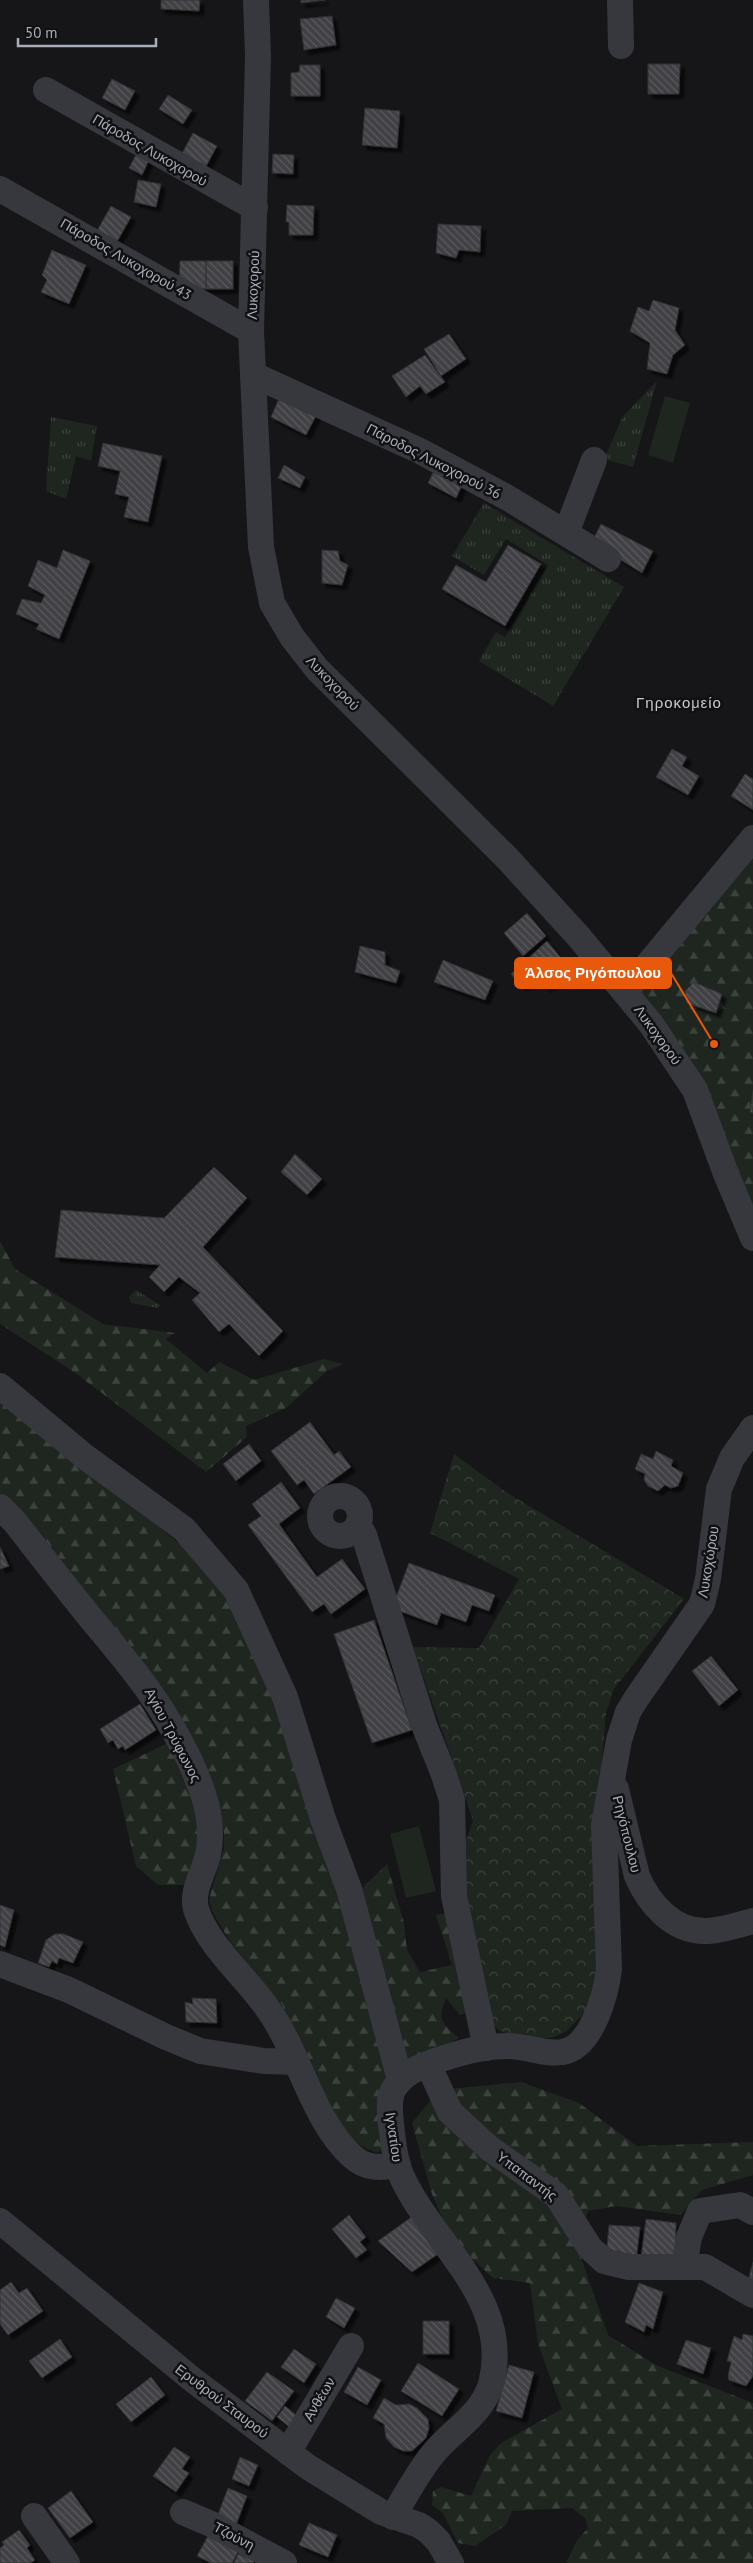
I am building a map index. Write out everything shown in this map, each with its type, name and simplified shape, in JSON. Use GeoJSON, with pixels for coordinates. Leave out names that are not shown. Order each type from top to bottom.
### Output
{"type":"FeatureCollection","features":[{"type":"Feature","properties":{"kind":"street","name":"Λυκοχορού"},"geometry":{"type":"LineString","coordinates":[[256,0],[258,56],[251,331],[263,563],[272,603],[288,630],[328,681],[422,772],[527,879],[625,992],[661,1038],[695,1090],[733,1192],[753,1238]]}},
{"type":"Feature","properties":{"kind":"street"},"geometry":{"type":"LineString","coordinates":[[620,0],[621,46]]}},
{"type":"Feature","properties":{"kind":"street","name":"Πάροδος Λυκοχορού"},"geometry":{"type":"LineString","coordinates":[[46,90],[255,208]]}},
{"type":"Feature","properties":{"kind":"street","name":"Πάροδος Λυκοχορού 43"},"geometry":{"type":"LineString","coordinates":[[0,189],[251,331]]}},
{"type":"Feature","properties":{"kind":"street","name":"Πάροδος Λυκοχορού 36"},"geometry":{"type":"LineString","coordinates":[[254,375],[420,451],[508,498],[608,559]]}},
{"type":"Feature","properties":{"kind":"street"},"geometry":{"type":"LineString","coordinates":[[566,532],[594,460]]}},
{"type":"Feature","properties":{"kind":"street"},"geometry":{"type":"LineString","coordinates":[[625,992],[753,838]]}},
{"type":"Feature","properties":{"kind":"street"},"geometry":{"type":"LineString","coordinates":[[0,1386],[84,1456],[184,1529],[236,1590],[285,1697],[323,1819],[348,1889],[400,2080],[428,2064],[461,2052],[514,2046],[562,2052],[580,2044],[590,2030],[607,1983],[609,1969],[603,1832],[613,1771]]}},
{"type":"Feature","properties":{"kind":"street","name":"Λυκοχώρου"},"geometry":{"type":"LineString","coordinates":[[613,1771],[619,1740],[628,1712],[702,1604],[708,1578],[719,1489],[732,1458],[753,1428]]}},
{"type":"Feature","properties":{"kind":"street","name":"Αγίου Τρύφωνος"},"geometry":{"type":"LineString","coordinates":[[0,1508],[15,1522],[134,1668],[167,1718],[194,1771],[210,1817],[209,1847],[196,1897],[198,1914],[216,1944],[269,2009],[335,2136],[351,2156],[374,2168],[398,2165]]}},
{"type":"Feature","properties":{"kind":"street"},"geometry":{"type":"LineString","coordinates":[[358,1525],[364,1535],[424,1725],[452,1800],[454,1896],[486,2048]]}},
{"type":"Feature","properties":{"kind":"street","name":"Ρηγόπουλου"},"geometry":{"type":"LineString","coordinates":[[613,1771],[631,1859],[642,1888],[658,1909],[678,1924],[698,1931],[720,1930],[753,1921]]}},
{"type":"Feature","properties":{"kind":"street"},"geometry":{"type":"LineString","coordinates":[[0,1964],[69,1990],[166,2037],[200,2051],[264,2061],[296,2062]]}},
{"type":"Feature","properties":{"kind":"street","name":"Υπαπαντής"},"geometry":{"type":"LineString","coordinates":[[428,2064],[450,2112],[489,2148],[556,2195],[590,2248],[604,2261],[629,2267],[684,2266],[705,2268],[753,2295]]}},
{"type":"Feature","properties":{"kind":"street","name":"Ιγνατίου"},"geometry":{"type":"LineString","coordinates":[[393,2517],[433,2454],[484,2400],[491,2384],[494,2359],[493,2332],[481,2297],[416,2201],[398,2165],[390,2108],[392,2093],[400,2080]]}},
{"type":"Feature","properties":{"kind":"street"},"geometry":{"type":"LineString","coordinates":[[684,2266],[689,2237],[700,2211],[740,2205],[753,2212]]}},
{"type":"Feature","properties":{"kind":"street","name":"Ερυθρού Σταυρού"},"geometry":{"type":"LineString","coordinates":[[0,2222],[166,2358],[288,2452],[348,2493],[393,2517],[419,2525],[428,2531],[438,2541],[451,2563]]}},
{"type":"Feature","properties":{"kind":"street","name":"Ανθέων"},"geometry":{"type":"LineString","coordinates":[[288,2452],[350,2346]]}},
{"type":"Feature","properties":{"kind":"street","name":"Τζούνη"},"geometry":{"type":"LineString","coordinates":[[183,2512],[211,2524],[284,2563]]}},
{"type":"Feature","properties":{"kind":"street"},"geometry":{"type":"LineString","coordinates":[[34,2516],[67,2563]]}},
{"type":"Feature","properties":{"kind":"green space"},"geometry":{"type":"Polygon","coordinates":[[[657,381],[633,467],[604,459],[623,416],[657,381]]]}},
{"type":"Feature","properties":{"kind":"green space"},"geometry":{"type":"Polygon","coordinates":[[[665,396],[690,403],[673,463],[648,455],[665,396]]]}},
{"type":"Feature","properties":{"kind":"green space"},"geometry":{"type":"Polygon","coordinates":[[[51,417],[97,426],[91,461],[76,456],[66,499],[46,491],[51,417]]]}},
{"type":"Feature","properties":{"kind":"green space"},"geometry":{"type":"Polygon","coordinates":[[[484,503],[624,587],[553,706],[479,661],[496,632],[505,637],[548,565],[506,539],[484,575],[452,556],[484,503]]]}},
{"type":"Feature","properties":{"kind":"green space"},"geometry":{"type":"Polygon","coordinates":[[[753,846],[753,1216],[633,988],[753,846]]]}},
{"type":"Feature","properties":{"kind":"green space"},"geometry":{"type":"Polygon","coordinates":[[[0,1241],[15,1269],[103,1324],[175,1333],[166,1339],[207,1373],[219,1362],[254,1380],[324,1359],[343,1364],[327,1371],[286,1408],[246,1426],[247,1437],[206,1472],[74,1372],[0,1324],[0,1241]]]}},
{"type":"Feature","properties":{"kind":"green space"},"geometry":{"type":"Polygon","coordinates":[[[136,1290],[160,1305],[158,1308],[131,1303],[129,1297],[136,1290]]]}},
{"type":"Feature","properties":{"kind":"green space"},"geometry":{"type":"Polygon","coordinates":[[[0,1396],[204,1564],[234,1603],[299,1762],[388,2071],[381,2088],[383,2146],[379,2153],[367,2149],[358,2143],[341,2126],[282,2005],[231,1943],[213,1913],[209,1901],[224,1848],[224,1833],[219,1805],[36,1531],[0,1494],[0,1396]]]}},
{"type":"Feature","properties":{"kind":"green space"},"geometry":{"type":"Polygon","coordinates":[[[454,1454],[506,1492],[684,1599],[614,1689],[606,1713],[599,1794],[604,1947],[586,2011],[567,2031],[554,2037],[534,2039],[522,2037],[500,2031],[492,2024],[460,1859],[473,1820],[413,1647],[479,1648],[519,1579],[430,1533],[454,1454]]]}},
{"type":"Feature","properties":{"kind":"green space"},"geometry":{"type":"Polygon","coordinates":[[[170,1742],[202,1810],[195,1878],[183,1885],[158,1885],[136,1866],[113,1769],[170,1742]]]}},
{"type":"Feature","properties":{"kind":"green space"},"geometry":{"type":"Polygon","coordinates":[[[419,1826],[436,1891],[406,1898],[390,1834],[419,1826]]]}},
{"type":"Feature","properties":{"kind":"green space"},"geometry":{"type":"Polygon","coordinates":[[[387,1864],[404,1923],[407,1950],[420,1972],[452,1965],[436,1915],[448,1913],[471,2012],[460,2015],[446,1998],[442,2012],[443,2021],[459,2038],[429,2053],[405,2061],[358,1892],[387,1864]]]}},
{"type":"Feature","properties":{"kind":"green space"},"geometry":{"type":"Polygon","coordinates":[[[521,2082],[579,2103],[637,2146],[753,2142],[753,2175],[702,2190],[681,2215],[616,2206],[588,2211],[584,2224],[572,2232],[608,2335],[656,2365],[753,2403],[753,2563],[566,2563],[577,2540],[588,2528],[585,2518],[572,2508],[512,2511],[506,2525],[475,2546],[458,2543],[443,2513],[432,2505],[433,2491],[441,2487],[471,2496],[490,2455],[501,2443],[562,2409],[538,2344],[530,2283],[493,2278],[452,2240],[432,2194],[412,2123],[439,2090],[521,2082]]]}},
{"type":"Feature","properties":{"kind":"building"},"geometry":{"type":"Polygon","coordinates":[[[161,0],[200,0],[199,11],[161,9],[161,0]]]}},
{"type":"Feature","properties":{"kind":"building"},"geometry":{"type":"Polygon","coordinates":[[[301,0],[325,0],[301,3],[301,0]]]}},
{"type":"Feature","properties":{"kind":"building"},"geometry":{"type":"Polygon","coordinates":[[[332,16],[336,45],[304,50],[300,19],[332,16]]]}},
{"type":"Feature","properties":{"kind":"building"},"geometry":{"type":"Polygon","coordinates":[[[648,64],[680,64],[679,94],[648,94],[648,64]]]}},
{"type":"Feature","properties":{"kind":"building"},"geometry":{"type":"Polygon","coordinates":[[[300,65],[320,65],[320,96],[291,96],[291,73],[299,72],[300,65]]]}},
{"type":"Feature","properties":{"kind":"building"},"geometry":{"type":"Polygon","coordinates":[[[112,79],[135,91],[125,110],[102,98],[112,79]]]}},
{"type":"Feature","properties":{"kind":"building"},"geometry":{"type":"Polygon","coordinates":[[[168,95],[192,110],[183,124],[159,109],[168,95]]]}},
{"type":"Feature","properties":{"kind":"building"},"geometry":{"type":"Polygon","coordinates":[[[365,108],[400,111],[397,148],[362,145],[365,108]]]}},
{"type":"Feature","properties":{"kind":"building"},"geometry":{"type":"Polygon","coordinates":[[[193,133],[217,146],[203,172],[179,159],[193,133]]]}},
{"type":"Feature","properties":{"kind":"building"},"geometry":{"type":"Polygon","coordinates":[[[138,151],[150,158],[142,175],[129,168],[138,151]]]}},
{"type":"Feature","properties":{"kind":"building"},"geometry":{"type":"Polygon","coordinates":[[[273,154],[294,155],[293,174],[272,173],[273,154]]]}},
{"type":"Feature","properties":{"kind":"building"},"geometry":{"type":"Polygon","coordinates":[[[138,180],[161,184],[156,207],[134,202],[138,180]]]}},
{"type":"Feature","properties":{"kind":"building"},"geometry":{"type":"Polygon","coordinates":[[[287,205],[314,206],[313,235],[289,235],[289,222],[286,222],[287,205]]]}},
{"type":"Feature","properties":{"kind":"building"},"geometry":{"type":"Polygon","coordinates":[[[111,206],[131,217],[114,247],[94,236],[111,206]]]}},
{"type":"Feature","properties":{"kind":"building"},"geometry":{"type":"Polygon","coordinates":[[[438,224],[481,226],[480,252],[459,250],[456,258],[436,253],[438,224]]]}},
{"type":"Feature","properties":{"kind":"building"},"geometry":{"type":"Polygon","coordinates":[[[52,250],[86,265],[69,304],[41,292],[47,280],[42,275],[52,250]]]}},
{"type":"Feature","properties":{"kind":"building"},"geometry":{"type":"Polygon","coordinates":[[[180,261],[206,261],[206,289],[179,288],[180,261]]]}},
{"type":"Feature","properties":{"kind":"building"},"geometry":{"type":"Polygon","coordinates":[[[206,261],[233,261],[233,289],[206,289],[206,261]]]}},
{"type":"Feature","properties":{"kind":"building"},"geometry":{"type":"Polygon","coordinates":[[[653,300],[679,308],[675,330],[685,345],[673,355],[667,374],[647,369],[650,343],[630,331],[638,307],[649,311],[653,300]]]}},
{"type":"Feature","properties":{"kind":"building"},"geometry":{"type":"Polygon","coordinates":[[[449,334],[466,359],[441,376],[424,349],[449,334]]]}},
{"type":"Feature","properties":{"kind":"building"},"geometry":{"type":"Polygon","coordinates":[[[425,355],[445,382],[426,394],[420,386],[406,397],[392,376],[425,355]]]}},
{"type":"Feature","properties":{"kind":"building"},"geometry":{"type":"Polygon","coordinates":[[[281,394],[318,412],[306,435],[271,417],[281,394]]]}},
{"type":"Feature","properties":{"kind":"building"},"geometry":{"type":"Polygon","coordinates":[[[103,443],[162,456],[148,522],[124,517],[129,497],[115,494],[120,471],[98,466],[103,443]]]}},
{"type":"Feature","properties":{"kind":"building"},"geometry":{"type":"Polygon","coordinates":[[[284,465],[305,477],[300,488],[278,478],[284,465]]]}},
{"type":"Feature","properties":{"kind":"building"},"geometry":{"type":"Polygon","coordinates":[[[436,467],[464,481],[456,498],[428,483],[436,467]]]}},
{"type":"Feature","properties":{"kind":"building"},"geometry":{"type":"Polygon","coordinates":[[[601,524],[653,551],[642,573],[592,542],[601,524]]]}},
{"type":"Feature","properties":{"kind":"building"},"geometry":{"type":"Polygon","coordinates":[[[508,545],[541,564],[505,626],[442,589],[456,565],[486,582],[508,545]]]}},
{"type":"Feature","properties":{"kind":"building"},"geometry":{"type":"Polygon","coordinates":[[[63,550],[90,561],[59,639],[36,629],[39,624],[16,614],[22,599],[41,603],[45,595],[28,586],[38,560],[57,568],[63,550]]]}},
{"type":"Feature","properties":{"kind":"building"},"geometry":{"type":"Polygon","coordinates":[[[322,550],[338,551],[340,561],[348,565],[342,585],[322,583],[322,550]]]}},
{"type":"Feature","properties":{"kind":"building"},"geometry":{"type":"Polygon","coordinates":[[[672,749],[687,757],[682,766],[699,776],[688,795],[656,777],[672,749]]]}},
{"type":"Feature","properties":{"kind":"building"},"geometry":{"type":"Polygon","coordinates":[[[745,774],[753,779],[753,810],[731,796],[745,774]]]}},
{"type":"Feature","properties":{"kind":"building"},"geometry":{"type":"Polygon","coordinates":[[[527,913],[546,936],[523,956],[504,933],[527,913]]]}},
{"type":"Feature","properties":{"kind":"building"},"geometry":{"type":"Polygon","coordinates":[[[547,941],[570,969],[546,988],[536,976],[522,987],[511,974],[547,941]]]}},
{"type":"Feature","properties":{"kind":"building"},"geometry":{"type":"Polygon","coordinates":[[[360,946],[385,952],[385,965],[400,971],[396,983],[355,972],[360,946]]]}},
{"type":"Feature","properties":{"kind":"building"},"geometry":{"type":"Polygon","coordinates":[[[443,960],[493,981],[485,1000],[434,982],[443,960]]]}},
{"type":"Feature","properties":{"kind":"building"},"geometry":{"type":"Polygon","coordinates":[[[694,982],[722,994],[716,1013],[687,1003],[685,991],[694,982]]]}},
{"type":"Feature","properties":{"kind":"building"},"geometry":{"type":"Polygon","coordinates":[[[753,1091],[753,1113],[750,1112],[753,1091]]]}},
{"type":"Feature","properties":{"kind":"building"},"geometry":{"type":"Polygon","coordinates":[[[295,1154],[322,1179],[307,1195],[281,1172],[295,1154]]]}},
{"type":"Feature","properties":{"kind":"building"},"geometry":{"type":"Polygon","coordinates":[[[214,1167],[247,1198],[203,1247],[283,1331],[259,1356],[229,1324],[219,1332],[192,1300],[200,1293],[179,1277],[164,1292],[149,1277],[160,1265],[55,1257],[61,1210],[164,1218],[214,1167]]]}},
{"type":"Feature","properties":{"kind":"building"},"geometry":{"type":"Polygon","coordinates":[[[310,1422],[334,1455],[339,1451],[351,1467],[314,1494],[304,1480],[297,1485],[271,1451],[310,1422]]]}},
{"type":"Feature","properties":{"kind":"building"},"geometry":{"type":"Polygon","coordinates":[[[249,1444],[261,1461],[236,1481],[223,1464],[249,1444]]]}},
{"type":"Feature","properties":{"kind":"building"},"geometry":{"type":"Polygon","coordinates":[[[656,1451],[673,1460],[671,1466],[683,1473],[678,1486],[671,1488],[665,1485],[658,1491],[648,1486],[644,1480],[645,1474],[635,1469],[641,1454],[653,1459],[656,1451]]]}},
{"type":"Feature","properties":{"kind":"building"},"geometry":{"type":"Polygon","coordinates":[[[281,1482],[300,1508],[279,1524],[317,1577],[342,1559],[365,1589],[331,1614],[324,1604],[312,1612],[248,1525],[261,1516],[252,1504],[281,1482]]]}},
{"type":"Feature","properties":{"kind":"building"},"geometry":{"type":"Polygon","coordinates":[[[0,1547],[9,1566],[0,1569],[0,1547]]]}},
{"type":"Feature","properties":{"kind":"building"},"geometry":{"type":"Polygon","coordinates":[[[409,1563],[495,1595],[489,1611],[472,1605],[466,1622],[441,1613],[437,1625],[392,1608],[409,1563]]]}},
{"type":"Feature","properties":{"kind":"building"},"geometry":{"type":"Polygon","coordinates":[[[374,1620],[412,1730],[372,1743],[334,1634],[374,1620]]]}},
{"type":"Feature","properties":{"kind":"building"},"geometry":{"type":"Polygon","coordinates":[[[711,1656],[738,1690],[719,1706],[692,1671],[711,1656]]]}},
{"type":"Feature","properties":{"kind":"building"},"geometry":{"type":"Polygon","coordinates":[[[140,1704],[156,1730],[125,1750],[123,1746],[118,1749],[113,1740],[108,1743],[100,1729],[140,1704]]]}},
{"type":"Feature","properties":{"kind":"building"},"geometry":{"type":"Polygon","coordinates":[[[0,1905],[14,1910],[5,1947],[0,1945],[0,1905]]]}},
{"type":"Feature","properties":{"kind":"building"},"geometry":{"type":"Polygon","coordinates":[[[55,1934],[64,1934],[83,1942],[73,1963],[59,1958],[57,1964],[52,1961],[49,1967],[38,1963],[46,1940],[55,1934]]]}},
{"type":"Feature","properties":{"kind":"building"},"geometry":{"type":"Polygon","coordinates":[[[192,1998],[216,1999],[217,2023],[186,2022],[185,2002],[193,2004],[192,1998]]]}},
{"type":"Feature","properties":{"kind":"building"},"geometry":{"type":"Polygon","coordinates":[[[349,2215],[366,2237],[360,2242],[367,2250],[356,2258],[332,2229],[349,2215]]]}},
{"type":"Feature","properties":{"kind":"building"},"geometry":{"type":"Polygon","coordinates":[[[413,2216],[441,2252],[412,2272],[378,2241],[413,2216]]]}},
{"type":"Feature","properties":{"kind":"building"},"geometry":{"type":"Polygon","coordinates":[[[646,2219],[676,2223],[675,2261],[641,2258],[646,2219]]]}},
{"type":"Feature","properties":{"kind":"building"},"geometry":{"type":"Polygon","coordinates":[[[609,2225],[640,2227],[636,2261],[606,2257],[609,2225]]]}},
{"type":"Feature","properties":{"kind":"building"},"geometry":{"type":"Polygon","coordinates":[[[753,2262],[753,2283],[748,2281],[753,2262]]]}},
{"type":"Feature","properties":{"kind":"building"},"geometry":{"type":"Polygon","coordinates":[[[11,2282],[19,2293],[27,2288],[43,2311],[8,2335],[0,2324],[0,2290],[11,2282]]]}},
{"type":"Feature","properties":{"kind":"building"},"geometry":{"type":"Polygon","coordinates":[[[639,2283],[663,2292],[653,2329],[646,2325],[644,2332],[625,2322],[639,2283]]]}},
{"type":"Feature","properties":{"kind":"building"},"geometry":{"type":"Polygon","coordinates":[[[336,2298],[355,2308],[344,2328],[326,2317],[336,2298]]]}},
{"type":"Feature","properties":{"kind":"building"},"geometry":{"type":"Polygon","coordinates":[[[423,2321],[449,2321],[449,2354],[423,2354],[423,2321]]]}},
{"type":"Feature","properties":{"kind":"building"},"geometry":{"type":"Polygon","coordinates":[[[743,2334],[753,2336],[753,2376],[746,2386],[729,2380],[731,2362],[727,2361],[734,2336],[742,2340],[743,2334]]]}},
{"type":"Feature","properties":{"kind":"building"},"geometry":{"type":"Polygon","coordinates":[[[60,2339],[72,2357],[42,2378],[29,2361],[60,2339]]]}},
{"type":"Feature","properties":{"kind":"building"},"geometry":{"type":"Polygon","coordinates":[[[686,2340],[711,2348],[703,2374],[677,2364],[686,2340]]]}},
{"type":"Feature","properties":{"kind":"building"},"geometry":{"type":"Polygon","coordinates":[[[294,2349],[316,2364],[304,2383],[281,2367],[294,2349]]]}},
{"type":"Feature","properties":{"kind":"building"},"geometry":{"type":"Polygon","coordinates":[[[418,2363],[459,2389],[442,2416],[401,2391],[418,2363]]]}},
{"type":"Feature","properties":{"kind":"building"},"geometry":{"type":"Polygon","coordinates":[[[509,2365],[534,2372],[522,2418],[496,2411],[509,2365]]]}},
{"type":"Feature","properties":{"kind":"building"},"geometry":{"type":"Polygon","coordinates":[[[358,2367],[381,2380],[367,2405],[344,2392],[358,2367]]]}},
{"type":"Feature","properties":{"kind":"building"},"geometry":{"type":"Polygon","coordinates":[[[267,2372],[294,2391],[272,2421],[245,2401],[267,2372]]]}},
{"type":"Feature","properties":{"kind":"building"},"geometry":{"type":"Polygon","coordinates":[[[151,2377],[165,2395],[131,2422],[116,2404],[151,2377]]]}},
{"type":"Feature","properties":{"kind":"building"},"geometry":{"type":"Polygon","coordinates":[[[384,2398],[396,2405],[409,2404],[417,2408],[428,2419],[429,2428],[426,2438],[412,2451],[403,2451],[394,2447],[386,2438],[384,2424],[373,2418],[384,2398]]]}},
{"type":"Feature","properties":{"kind":"building"},"geometry":{"type":"Polygon","coordinates":[[[285,2406],[301,2419],[292,2429],[277,2417],[285,2406]]]}},
{"type":"Feature","properties":{"kind":"building"},"geometry":{"type":"Polygon","coordinates":[[[174,2447],[190,2457],[182,2469],[189,2473],[176,2492],[153,2476],[174,2447]]]}},
{"type":"Feature","properties":{"kind":"building"},"geometry":{"type":"Polygon","coordinates":[[[240,2457],[258,2465],[249,2486],[232,2479],[240,2457]]]}},
{"type":"Feature","properties":{"kind":"building"},"geometry":{"type":"Polygon","coordinates":[[[228,2488],[247,2496],[236,2525],[217,2517],[228,2488]]]}},
{"type":"Feature","properties":{"kind":"building"},"geometry":{"type":"Polygon","coordinates":[[[71,2491],[93,2522],[70,2538],[48,2508],[71,2491]]]}},
{"type":"Feature","properties":{"kind":"building"},"geometry":{"type":"Polygon","coordinates":[[[309,2523],[337,2535],[328,2557],[299,2545],[309,2523]]]}},
{"type":"Feature","properties":{"kind":"building"},"geometry":{"type":"Polygon","coordinates":[[[19,2530],[30,2545],[27,2548],[35,2560],[30,2563],[0,2563],[0,2548],[4,2545],[2,2542],[19,2530]]]}},
{"type":"Feature","properties":{"kind":"building"},"geometry":{"type":"Polygon","coordinates":[[[209,2534],[239,2550],[232,2563],[211,2563],[197,2556],[209,2534]]]}},
{"type":"Feature","properties":{"kind":"building"},"geometry":{"type":"Polygon","coordinates":[[[238,2554],[254,2560],[253,2563],[234,2563],[238,2554]]]}},
{"type":"Feature","properties":{"kind":"place","name":"Άλσος Ριγόπουλου"},"geometry":{"type":"Point","coordinates":[714,1044]}},
{"type":"Feature","properties":{"kind":"district","name":"Γηροκομείο"},"geometry":{"type":"Point","coordinates":[679,703]}}]}
